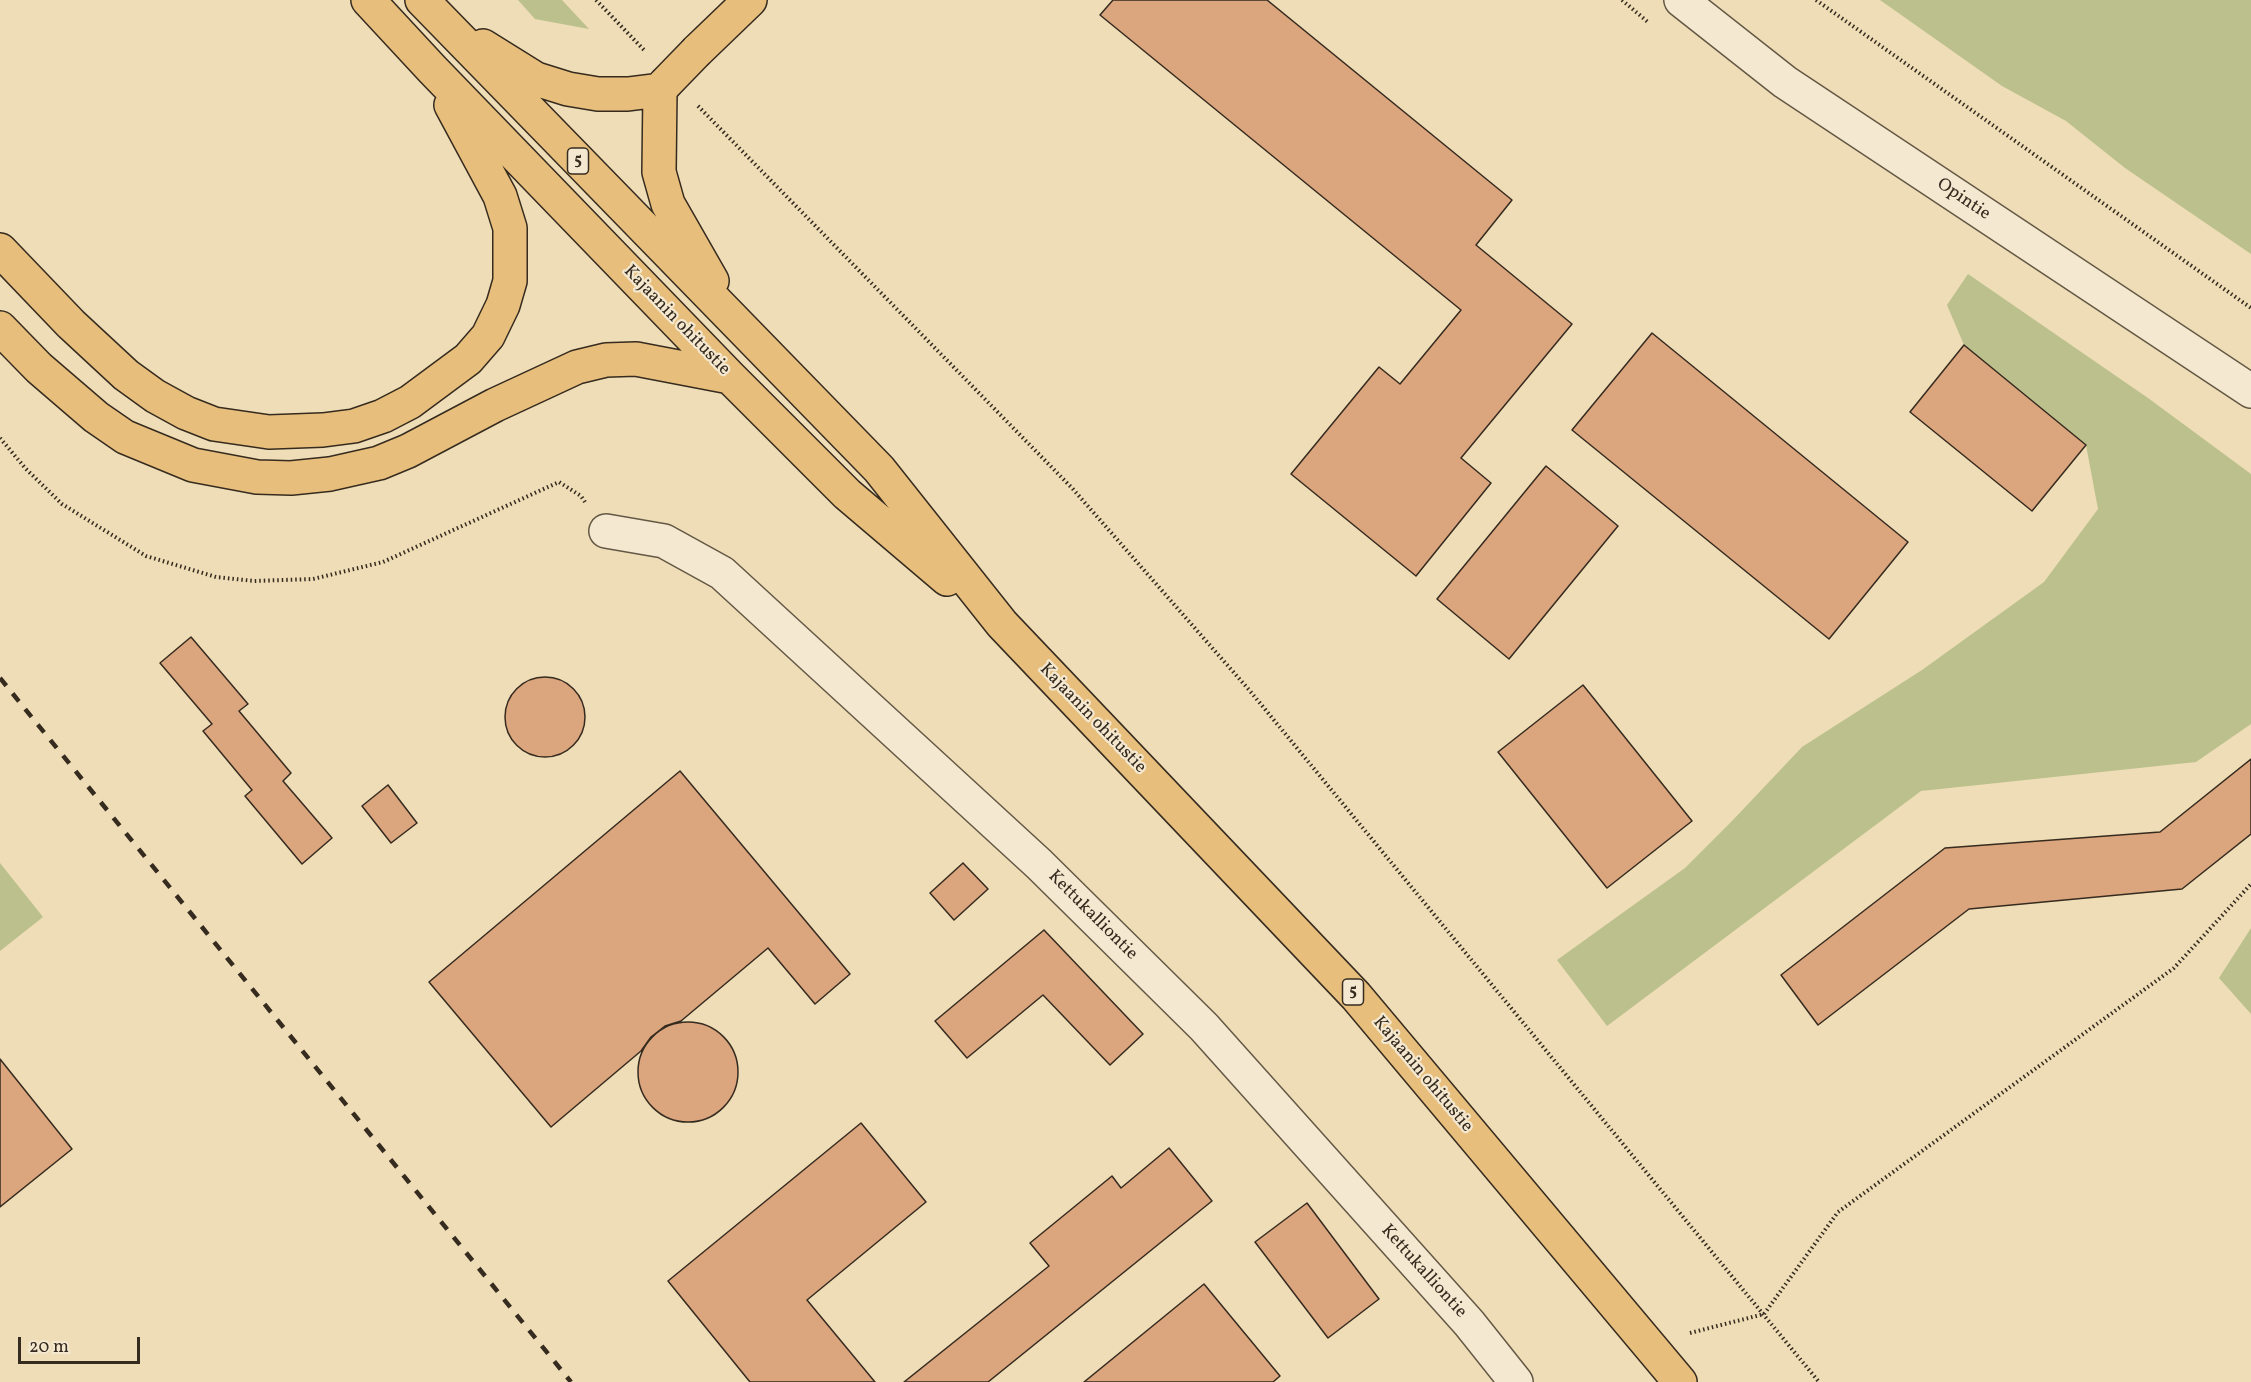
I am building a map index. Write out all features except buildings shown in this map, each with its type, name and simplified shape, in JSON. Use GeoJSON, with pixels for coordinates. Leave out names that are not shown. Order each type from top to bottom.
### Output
{"type":"FeatureCollection","features":[{"type":"Feature","properties":{"kind":"highway","name":"Kajaanin ohitustie"},"geometry":{"type":"LineString","coordinates":[[368,0],[730,377],[847,494],[1002,624]]}},
{"type":"Feature","properties":{"kind":"highway"},"geometry":{"type":"LineString","coordinates":[[432,10],[536,78],[568,89],[598,94],[628,94],[668,83],[697,51],[750,0]]}},
{"type":"Feature","properties":{"kind":"highway","name":"Kajaanin ohitustie"},"geometry":{"type":"LineString","coordinates":[[432,10],[879,469],[1002,624],[1356,996],[1680,1382]]}},
{"type":"Feature","properties":{"kind":"highway"},"geometry":{"type":"LineString","coordinates":[[0,250],[71,324],[126,375],[155,396],[186,413],[214,424],[269,432],[323,430],[354,426],[383,416],[410,402],[468,359],[488,336],[510,281],[510,228],[500,196],[432,69]]}},
{"type":"Feature","properties":{"kind":"highway"},"geometry":{"type":"LineString","coordinates":[[668,83],[659,172],[668,204],[735,322]]}},
{"type":"Feature","properties":{"kind":"highway"},"geometry":{"type":"LineString","coordinates":[[0,328],[39,368],[96,417],[124,437],[193,465],[256,477],[291,478],[330,474],[379,463],[408,451],[495,405],[577,367],[606,360],[636,359],[730,377]]}},
{"type":"Feature","properties":{"kind":"street","name":"Opintie"},"geometry":{"type":"LineString","coordinates":[[1681,0],[1785,82],[2251,391]]}},
{"type":"Feature","properties":{"kind":"street","name":"Kettukalliontie"},"geometry":{"type":"LineString","coordinates":[[606,531],[664,541],[722,573],[1039,864],[1204,1027],[1469,1323],[1516,1382]]}},
{"type":"Feature","properties":{"kind":"path"},"geometry":{"type":"LineString","coordinates":[[596,0],[668,83],[1072,488],[1250,691],[1819,1382]]}},
{"type":"Feature","properties":{"kind":"path"},"geometry":{"type":"LineString","coordinates":[[1816,0],[2251,308]]}},
{"type":"Feature","properties":{"kind":"path"},"geometry":{"type":"LineString","coordinates":[[0,438],[26,469],[62,504],[79,515],[146,556],[216,577],[254,581],[313,579],[383,562],[559,482],[581,496],[606,531]]}},
{"type":"Feature","properties":{"kind":"path"},"geometry":{"type":"LineString","coordinates":[[1690,1333],[1764,1314],[1838,1212],[2174,968],[2251,884]]}},
{"type":"Feature","properties":{"kind":"green space"},"geometry":{"type":"Polygon","coordinates":[[[518,0],[562,0],[589,29],[535,19],[518,0]]]}},
{"type":"Feature","properties":{"kind":"green space"},"geometry":{"type":"Polygon","coordinates":[[[1880,0],[2251,0],[2251,254],[2125,168],[2066,121],[2002,86],[1880,0]]]}},
{"type":"Feature","properties":{"kind":"green space"},"geometry":{"type":"Polygon","coordinates":[[[1968,274],[2148,398],[2251,474],[2251,724],[2196,762],[1921,791],[1607,1026],[1557,960],[1685,868],[1802,747],[1922,670],[2044,582],[2098,509],[2086,445],[1964,345],[1947,305],[1968,274]]]}},
{"type":"Feature","properties":{"kind":"green space"},"geometry":{"type":"Polygon","coordinates":[[[0,863],[43,917],[0,951],[0,863]]]}},
{"type":"Feature","properties":{"kind":"green space"},"geometry":{"type":"Polygon","coordinates":[[[2251,928],[2251,1014],[2219,978],[2251,928]]]}},
{"type":"Feature","properties":{"kind":"railway"},"geometry":{"type":"LineString","coordinates":[[0,678],[571,1382]]}}]}
